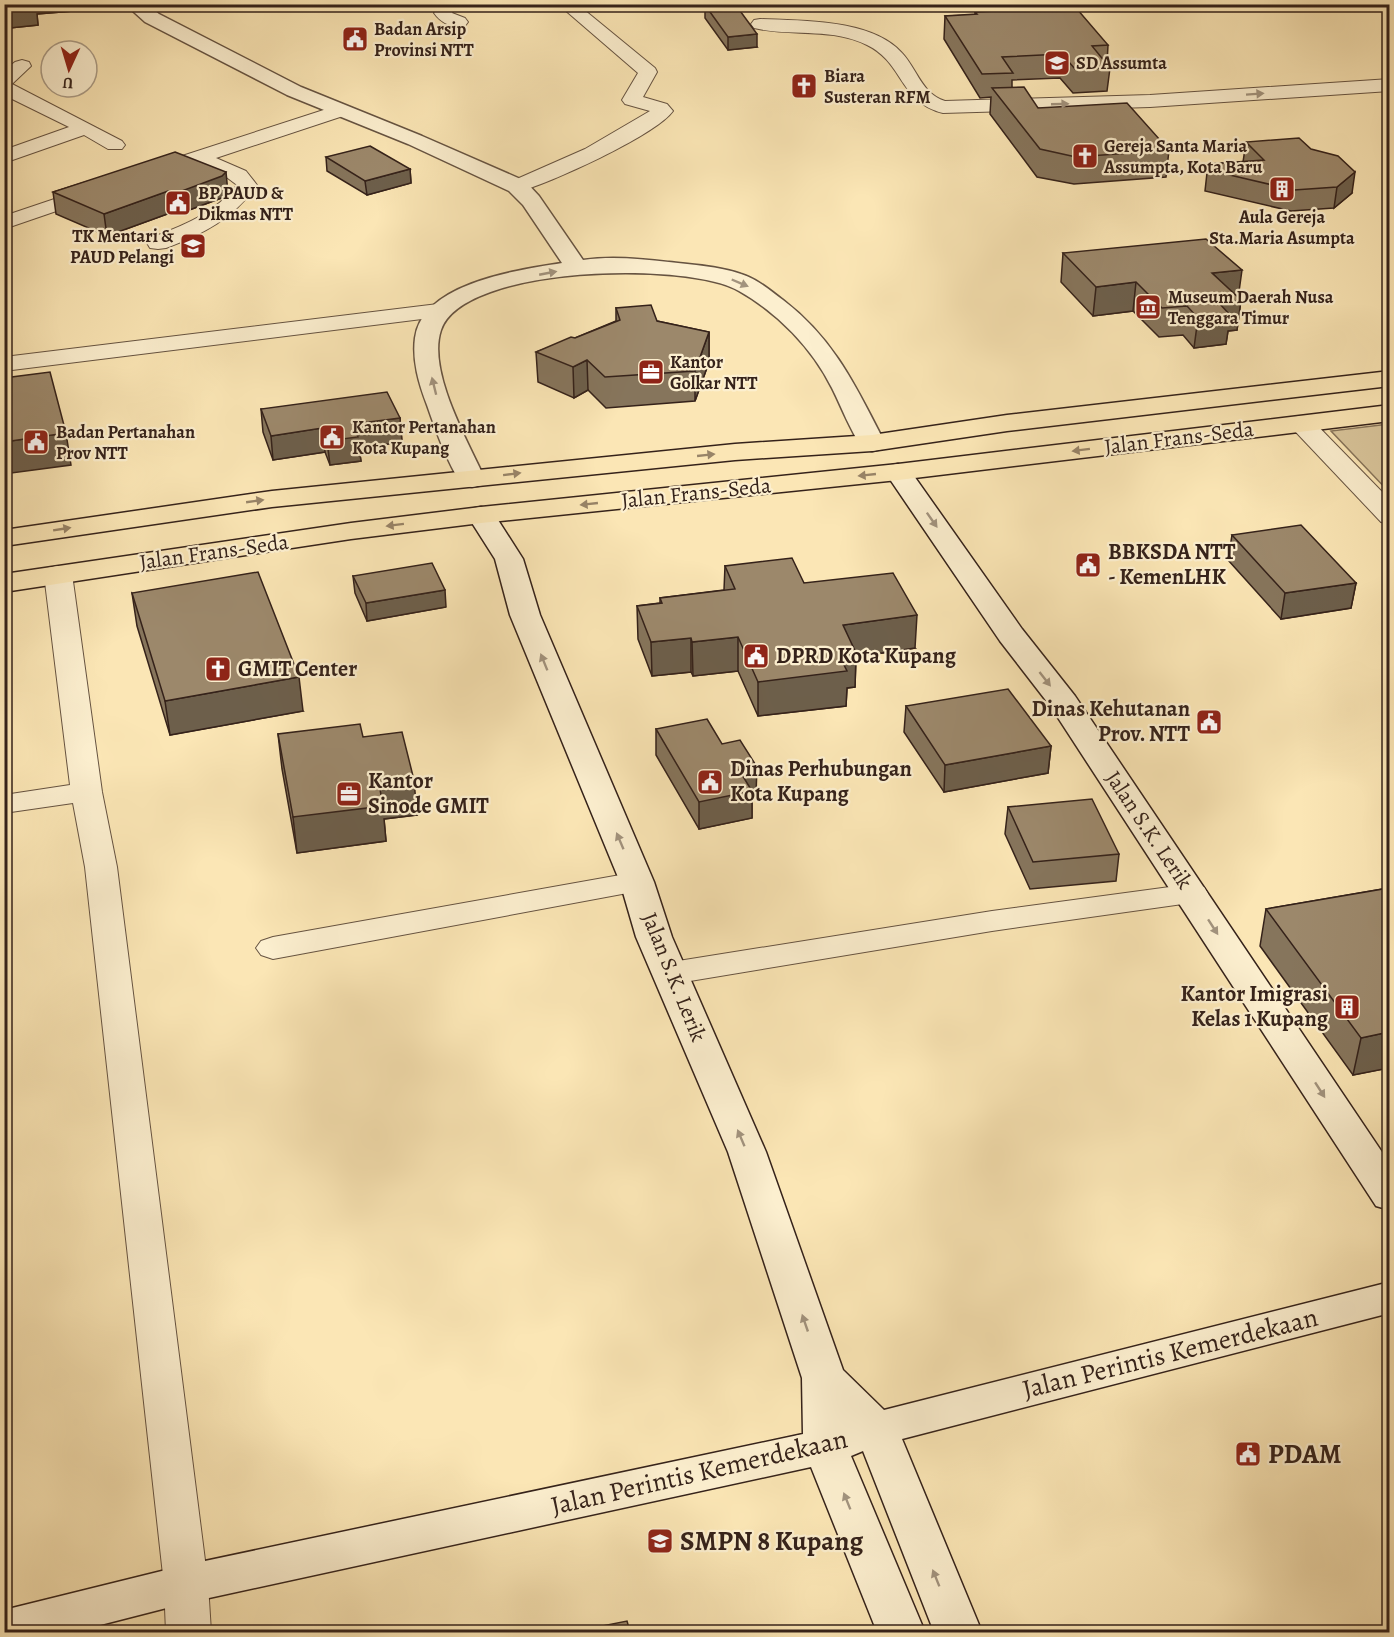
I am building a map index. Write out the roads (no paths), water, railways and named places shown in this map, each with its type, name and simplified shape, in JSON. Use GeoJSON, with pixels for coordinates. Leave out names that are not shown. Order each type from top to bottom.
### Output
{"type":"FeatureCollection","features":[{"type":"Feature","properties":{"kind":"main road"},"geometry":{"type":"LineString","coordinates":[[134,4],[152,18],[220,54],[339,111],[415,140],[517,186],[531,201],[576,267]]}},
{"type":"Feature","properties":{"kind":"main road"},"geometry":{"type":"LineString","coordinates":[[472,479],[435,392],[428,360],[427,337],[438,311],[456,299],[485,288],[520,278],[576,267],[608,265],[688,271],[711,274],[746,285],[788,315],[826,357],[872,443]]}},
{"type":"Feature","properties":{"kind":"main road","name":"Jalan Frans-Seda"},"geometry":{"type":"LineString","coordinates":[[4,538],[272,499],[735,452],[872,443],[1006,423],[1389,378]]}},
{"type":"Feature","properties":{"kind":"main road","name":"Jalan Frans-Seda"},"geometry":{"type":"LineString","coordinates":[[4,583],[351,531],[481,515],[898,472],[1389,413]]}},
{"type":"Feature","properties":{"kind":"main road","name":"Jalan S.K. Lerik"},"geometry":{"type":"LineString","coordinates":[[898,472],[1011,635],[1064,704],[1192,894],[1389,1196]]}},
{"type":"Feature","properties":{"kind":"main road","name":"Jalan S.K. Lerik"},"geometry":{"type":"LineString","coordinates":[[481,515],[509,559],[529,624],[637,882],[654,937],[672,973],[747,1152],[824,1378],[876,1429]]}},
{"type":"Feature","properties":{"kind":"main road","name":"Jalan Perintis Kemerdekaan"},"geometry":{"type":"LineString","coordinates":[[4,1630],[186,1584],[825,1447],[876,1429],[1389,1297]]}},
{"type":"Feature","properties":{"kind":"main road"},"geometry":{"type":"LineString","coordinates":[[824,1378],[825,1447],[901,1632]]}},
{"type":"Feature","properties":{"kind":"main road"},"geometry":{"type":"LineString","coordinates":[[876,1429],[958,1632]]}},
{"type":"Feature","properties":{"kind":"street"},"geometry":{"type":"LineString","coordinates":[[450,4],[443,13],[446,17],[459,22]]}},
{"type":"Feature","properties":{"kind":"street"},"geometry":{"type":"LineString","coordinates":[[517,186],[578,161],[648,122],[663,111],[660,108],[632,100],[648,72],[566,4]]}},
{"type":"Feature","properties":{"kind":"street"},"geometry":{"type":"LineString","coordinates":[[760,24],[829,29],[878,44],[894,56],[924,100],[939,106],[958,108],[1150,101],[1389,85]]}},
{"type":"Feature","properties":{"kind":"street"},"geometry":{"type":"LineString","coordinates":[[4,62],[22,66],[4,81]]}},
{"type":"Feature","properties":{"kind":"street"},"geometry":{"type":"LineString","coordinates":[[4,87],[115,145]]}},
{"type":"Feature","properties":{"kind":"street"},"geometry":{"type":"LineString","coordinates":[[136,177],[339,111]]}},
{"type":"Feature","properties":{"kind":"street"},"geometry":{"type":"LineString","coordinates":[[4,157],[86,128]]}},
{"type":"Feature","properties":{"kind":"street"},"geometry":{"type":"LineString","coordinates":[[158,243],[208,222],[233,203],[247,185],[245,180],[233,173],[196,158]]}},
{"type":"Feature","properties":{"kind":"street"},"geometry":{"type":"LineString","coordinates":[[4,223],[115,184]]}},
{"type":"Feature","properties":{"kind":"street"},"geometry":{"type":"LineString","coordinates":[[4,364],[438,311]]}},
{"type":"Feature","properties":{"kind":"street"},"geometry":{"type":"LineString","coordinates":[[1301,423],[1389,516]]}},
{"type":"Feature","properties":{"kind":"street"},"geometry":{"type":"LineString","coordinates":[[58,574],[86,792],[103,879],[186,1584],[189,1632]]}},
{"type":"Feature","properties":{"kind":"street"},"geometry":{"type":"LineString","coordinates":[[4,804],[86,792]]}},
{"type":"Feature","properties":{"kind":"street"},"geometry":{"type":"LineString","coordinates":[[273,948],[637,882]]}},
{"type":"Feature","properties":{"kind":"street"},"geometry":{"type":"LineString","coordinates":[[672,973],[992,921],[1192,894]]}},
{"type":"Feature","properties":{"kind":"place","name":"Badan Arsip Provinsi NTT"},"geometry":{"type":"Point","coordinates":[355,39]}},
{"type":"Feature","properties":{"kind":"place","name":"SD Assumta"},"geometry":{"type":"Point","coordinates":[1057,63]}},
{"type":"Feature","properties":{"kind":"place","name":"Biara Susteran RFM"},"geometry":{"type":"Point","coordinates":[804,86]}},
{"type":"Feature","properties":{"kind":"place","name":"Gereja Santa Maria Assumpta, Kota Baru"},"geometry":{"type":"Point","coordinates":[1085,156]}},
{"type":"Feature","properties":{"kind":"place","name":"Aula Gereja Sta.Maria Asumpta"},"geometry":{"type":"Point","coordinates":[1282,189]}},
{"type":"Feature","properties":{"kind":"place","name":"BP PAUD & Dikmas NTT"},"geometry":{"type":"Point","coordinates":[178,203]}},
{"type":"Feature","properties":{"kind":"place","name":"TK Mentari & PAUD Pelangi"},"geometry":{"type":"Point","coordinates":[193,246]}},
{"type":"Feature","properties":{"kind":"place","name":"Museum Daerah Nusa Tenggara Timur"},"geometry":{"type":"Point","coordinates":[1148,307]}},
{"type":"Feature","properties":{"kind":"place","name":"Kantor Golkar NTT"},"geometry":{"type":"Point","coordinates":[651,372]}},
{"type":"Feature","properties":{"kind":"place","name":"Kantor Pertanahan Kota Kupang"},"geometry":{"type":"Point","coordinates":[332,437]}},
{"type":"Feature","properties":{"kind":"place","name":"Badan Pertanahan Prov NTT"},"geometry":{"type":"Point","coordinates":[36,442]}},
{"type":"Feature","properties":{"kind":"place","name":"BBKSDA NTT - KemenLHK"},"geometry":{"type":"Point","coordinates":[1088,565]}},
{"type":"Feature","properties":{"kind":"place","name":"DPRD Kota Kupang"},"geometry":{"type":"Point","coordinates":[756,656]}},
{"type":"Feature","properties":{"kind":"place","name":"GMIT Center"},"geometry":{"type":"Point","coordinates":[218,669]}},
{"type":"Feature","properties":{"kind":"place","name":"Dinas Kehutanan Prov. NTT"},"geometry":{"type":"Point","coordinates":[1209,722]}},
{"type":"Feature","properties":{"kind":"place","name":"Dinas Perhubungan Kota Kupang"},"geometry":{"type":"Point","coordinates":[710,782]}},
{"type":"Feature","properties":{"kind":"place","name":"Kantor Sinode GMIT"},"geometry":{"type":"Point","coordinates":[349,794]}},
{"type":"Feature","properties":{"kind":"place","name":"Kantor Imigrasi Kelas 1 Kupang"},"geometry":{"type":"Point","coordinates":[1347,1007]}},
{"type":"Feature","properties":{"kind":"place","name":"PDAM"},"geometry":{"type":"Point","coordinates":[1248,1454]}},
{"type":"Feature","properties":{"kind":"place","name":"SMPN 8 Kupang"},"geometry":{"type":"Point","coordinates":[660,1541]}}]}
